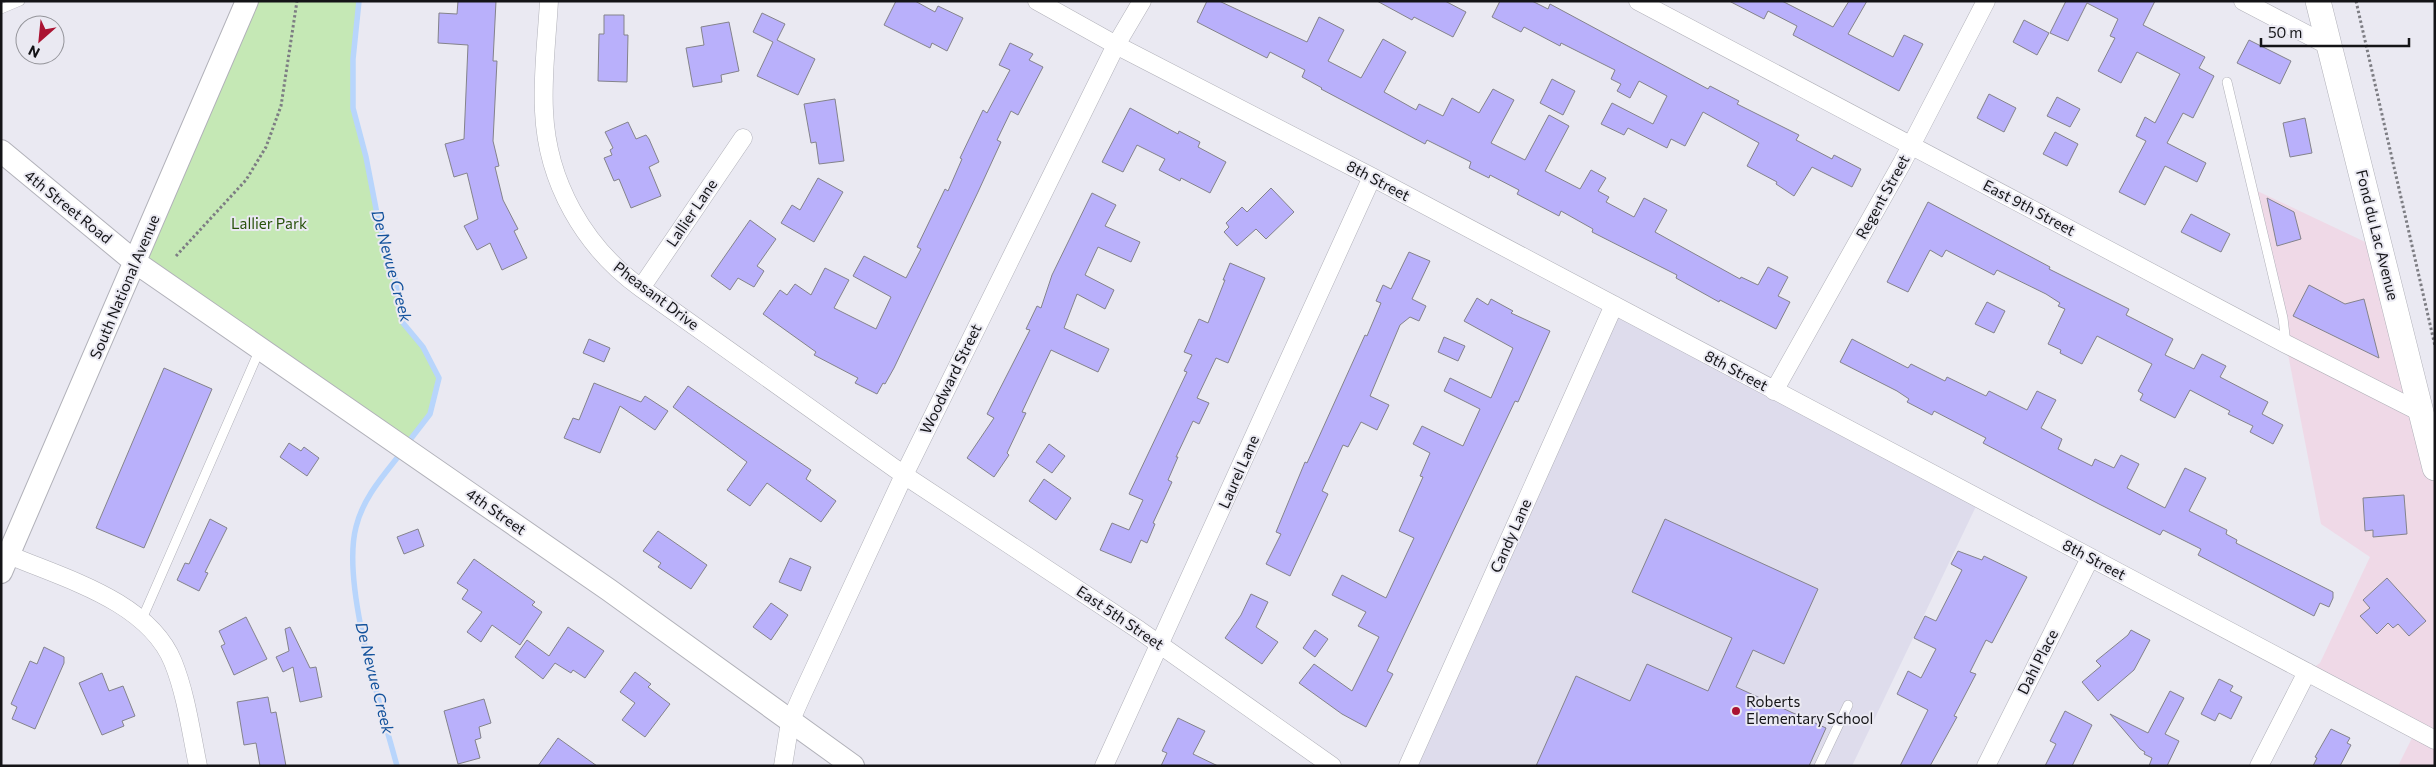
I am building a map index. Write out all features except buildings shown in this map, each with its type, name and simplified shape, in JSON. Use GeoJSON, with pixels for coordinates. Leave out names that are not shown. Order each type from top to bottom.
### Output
{"type":"FeatureCollection","features":[{"type":"Feature","properties":{"kind":"main road","name":"Fond du Lac Avenue"},"geometry":{"type":"LineString","coordinates":[[2318,1],[2435,468]]}},
{"type":"Feature","properties":{"kind":"street","name":"South National Avenue"},"geometry":{"type":"LineString","coordinates":[[5,563],[247,1]]}},
{"type":"Feature","properties":{"kind":"street","name":"Pheasant Drive"},"geometry":{"type":"LineString","coordinates":[[549,1],[544,112],[548,143],[556,174],[572,211],[594,244],[622,273],[641,288],[904,475]]}},
{"type":"Feature","properties":{"kind":"street","name":"8th Street"},"geometry":{"type":"LineString","coordinates":[[1037,1],[1116,45],[1372,177],[2435,740]]}},
{"type":"Feature","properties":{"kind":"street","name":"Woodward Street"},"geometry":{"type":"LineString","coordinates":[[782,766],[790,722],[904,475],[1116,45],[1142,1]]}},
{"type":"Feature","properties":{"kind":"street","name":"East 9th Street"},"geometry":{"type":"LineString","coordinates":[[1638,1],[2286,344],[2422,412]]}},
{"type":"Feature","properties":{"kind":"street","name":"Regent Street"},"geometry":{"type":"LineString","coordinates":[[1774,391],[1911,146],[1986,1]]}},
{"type":"Feature","properties":{"kind":"street"},"geometry":{"type":"LineString","coordinates":[[2243,1],[2329,46]]}},
{"type":"Feature","properties":{"kind":"street","name":"Lallier Lane"},"geometry":{"type":"LineString","coordinates":[[641,288],[743,138]]}},
{"type":"Feature","properties":{"kind":"street","name":"4th Street Road"},"geometry":{"type":"LineString","coordinates":[[1,151],[135,262]]}},
{"type":"Feature","properties":{"kind":"street","name":"Laurel Lane"},"geometry":{"type":"LineString","coordinates":[[1104,766],[1372,177]]}},
{"type":"Feature","properties":{"kind":"street","name":"4th Street"},"geometry":{"type":"LineString","coordinates":[[135,262],[609,590],[853,766]]}},
{"type":"Feature","properties":{"kind":"street","name":"Candy Lane"},"geometry":{"type":"LineString","coordinates":[[1408,766],[1614,306]]}},
{"type":"Feature","properties":{"kind":"street","name":"East 5th Street"},"geometry":{"type":"LineString","coordinates":[[904,475],[1160,645],[1332,766]]}},
{"type":"Feature","properties":{"kind":"street","name":"Dahl Place"},"geometry":{"type":"LineString","coordinates":[[1986,766],[2090,558]]}},
{"type":"Feature","properties":{"kind":"street"},"geometry":{"type":"LineString","coordinates":[[5,563],[111,599],[142,618],[159,637],[174,664],[198,766]]}},
{"type":"Feature","properties":{"kind":"street"},"geometry":{"type":"LineString","coordinates":[[2259,766],[2308,672]]}},
{"type":"Feature","properties":{"kind":"lane"},"geometry":{"type":"LineString","coordinates":[[1,9],[20,1]]}},
{"type":"Feature","properties":{"kind":"lane"},"geometry":{"type":"LineString","coordinates":[[2227,82],[2283,318],[2286,344]]}},
{"type":"Feature","properties":{"kind":"lane"},"geometry":{"type":"LineString","coordinates":[[142,618],[260,349]]}},
{"type":"Feature","properties":{"kind":"lane"},"geometry":{"type":"LineString","coordinates":[[1818,766],[1848,705]]}},
{"type":"Feature","properties":{"kind":"path"},"geometry":{"type":"LineString","coordinates":[[176,256],[246,180],[266,147],[281,106],[297,1]]}},
{"type":"Feature","properties":{"kind":"path"},"geometry":{"type":"LineString","coordinates":[[2356,1],[2435,346]]}},
{"type":"Feature","properties":{"kind":"shaded area"},"geometry":{"type":"Polygon","coordinates":[[[2253,189],[2380,249],[2435,468],[2435,766],[2398,766],[2416,730],[2307,672],[2320,663],[2370,557],[2321,524],[2286,344],[2253,189]]]}},
{"type":"Feature","properties":{"kind":"shaded area"},"geometry":{"type":"Polygon","coordinates":[[[1614,305],[1979,500],[1852,766],[1408,766],[1614,305]]]}},
{"type":"Feature","properties":{"kind":"green space","name":"Lallier Park"},"geometry":{"type":"Polygon","coordinates":[[[245,1],[359,1],[353,59],[353,108],[366,157],[378,219],[394,274],[403,323],[422,345],[439,378],[430,414],[404,448],[135,262],[245,1]]]}},
{"type":"Feature","properties":{"kind":"waterway","name":"De Nevue Creek"},"geometry":{"type":"LineString","coordinates":[[359,1],[353,59],[353,108],[366,157],[378,219],[394,274],[403,323],[423,347],[439,378],[430,414],[406,445]]}},
{"type":"Feature","properties":{"kind":"waterway","name":"De Nevue Creek"},"geometry":{"type":"LineString","coordinates":[[397,766],[373,679],[358,612],[353,551],[356,527],[363,506],[374,488],[401,453]]}},
{"type":"Feature","properties":{"kind":"place","name":"Roberts Elementary School"},"geometry":{"type":"Point","coordinates":[1736,711]}}]}
